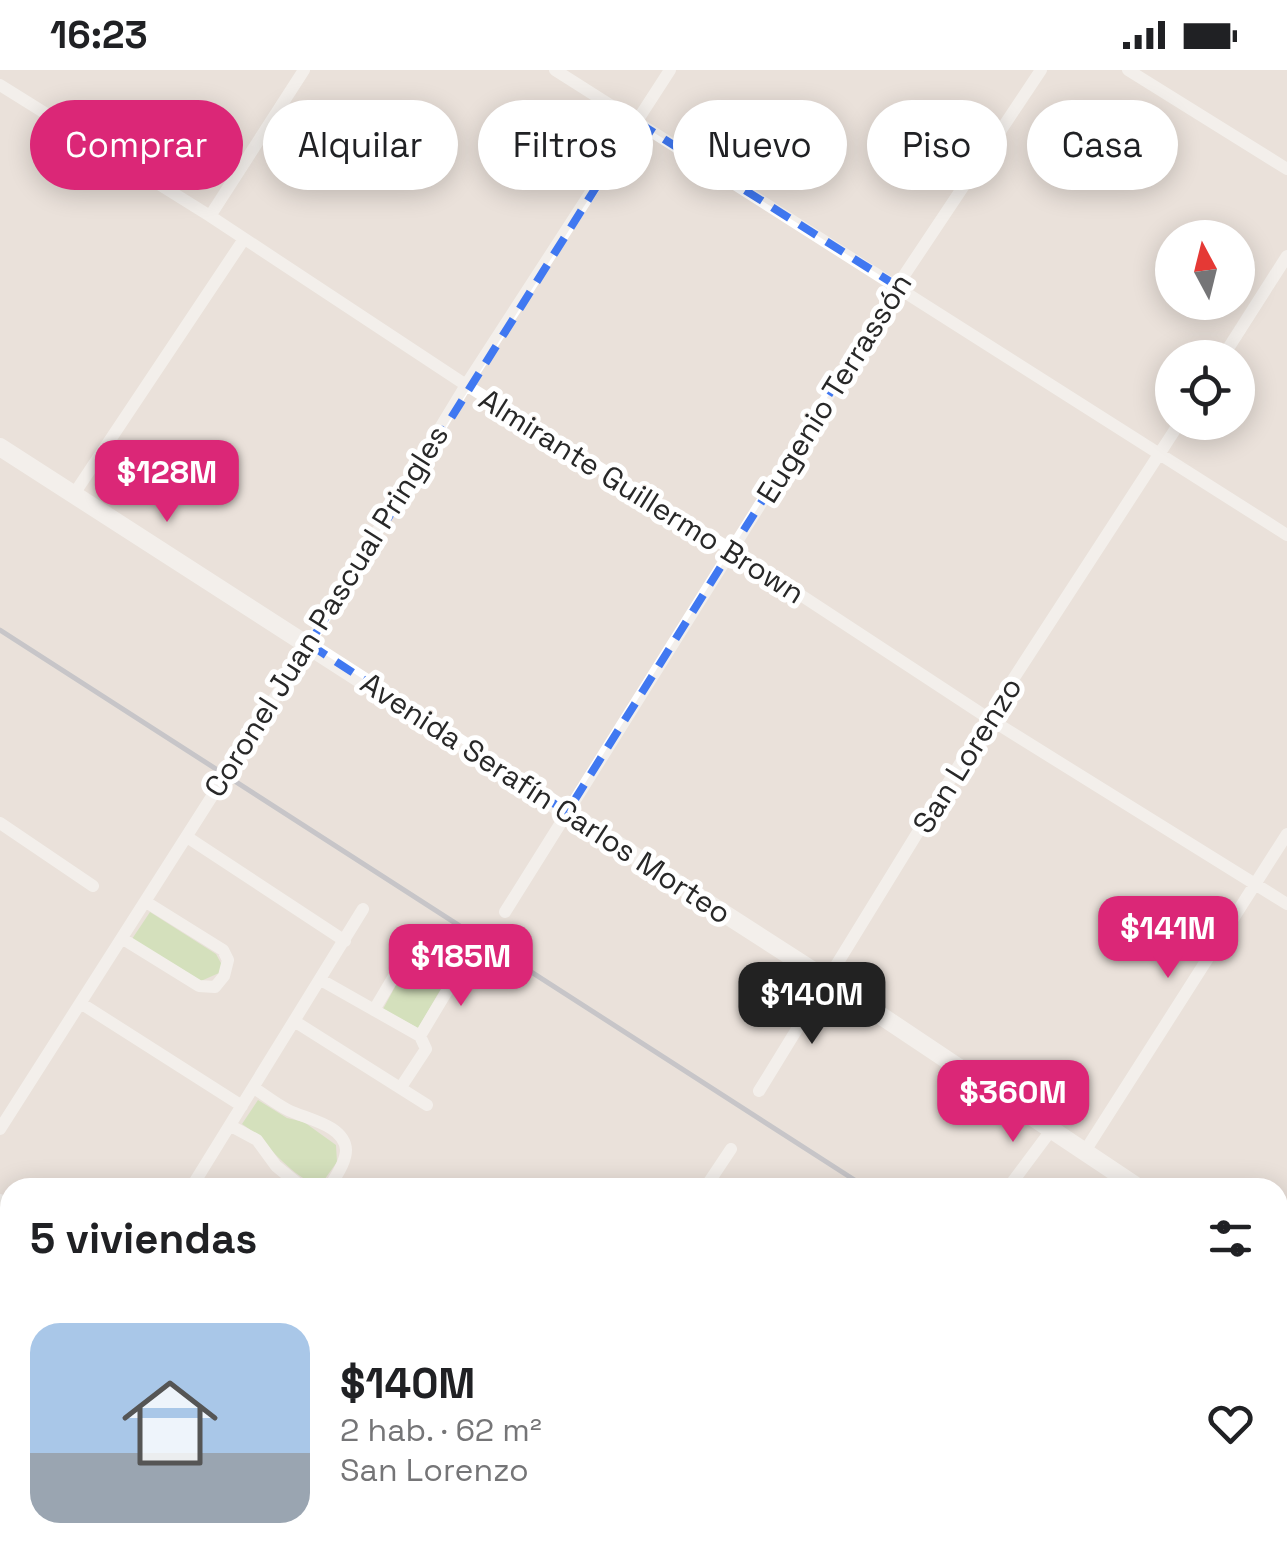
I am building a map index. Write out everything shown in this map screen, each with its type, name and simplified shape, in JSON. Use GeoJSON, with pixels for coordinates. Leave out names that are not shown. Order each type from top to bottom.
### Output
{"type":"FeatureCollection","features":[{"type":"Feature","properties":{"kind":"main road","name":"Avenida Serafín Carlos Morteo"},"geometry":{"type":"LineString","coordinates":[[0,447],[829,980],[1124,1178]]}},
{"type":"Feature","properties":{"kind":"street"},"geometry":{"type":"LineString","coordinates":[[210,216],[304,70]]}},
{"type":"Feature","properties":{"kind":"street"},"geometry":{"type":"LineString","coordinates":[[556,70],[603,100]]}},
{"type":"Feature","properties":{"kind":"street","name":"Coronel Juan Pascual Pringles"},"geometry":{"type":"LineString","coordinates":[[651,100],[670,70]]}},
{"type":"Feature","properties":{"kind":"street","name":"Eugenio Terrassón"},"geometry":{"type":"LineString","coordinates":[[504,912],[897,286],[1041,70]]}},
{"type":"Feature","properties":{"kind":"street"},"geometry":{"type":"LineString","coordinates":[[1128,70],[1287,169]]}},
{"type":"Feature","properties":{"kind":"street","name":"Almirante Guillermo Brown"},"geometry":{"type":"LineString","coordinates":[[0,84],[210,216],[466,385],[732,550],[988,718],[1287,904]]}},
{"type":"Feature","properties":{"kind":"street"},"geometry":{"type":"LineString","coordinates":[[653,132],[1287,536]]}},
{"type":"Feature","properties":{"kind":"street","name":"Coronel Juan Pascual Pringles"},"geometry":{"type":"LineString","coordinates":[[0,1130],[308,644],[466,385],[593,190]]}},
{"type":"Feature","properties":{"kind":"street"},"geometry":{"type":"LineString","coordinates":[[74,494],[244,238]]}},
{"type":"Feature","properties":{"kind":"street"},"geometry":{"type":"LineString","coordinates":[[1233,340],[1287,256]]}},
{"type":"Feature","properties":{"kind":"street","name":"San Lorenzo"},"geometry":{"type":"LineString","coordinates":[[759,1091],[988,718],[1168,440]]}},
{"type":"Feature","properties":{"kind":"street"},"geometry":{"type":"LineString","coordinates":[[0,823],[92,886]]}},
{"type":"Feature","properties":{"kind":"street"},"geometry":{"type":"LineString","coordinates":[[1085,1151],[1287,834]]}},
{"type":"Feature","properties":{"kind":"street"},"geometry":{"type":"LineString","coordinates":[[187,837],[345,941]]}},
{"type":"Feature","properties":{"kind":"street"},"geometry":{"type":"LineString","coordinates":[[123,939],[198,986],[215,988],[224,976],[228,960],[223,950],[146,902]]}},
{"type":"Feature","properties":{"kind":"street"},"geometry":{"type":"LineString","coordinates":[[199,1178],[363,909]]}},
{"type":"Feature","properties":{"kind":"street"},"geometry":{"type":"LineString","coordinates":[[374,1010],[406,956],[414,953],[438,960],[448,967],[453,980],[420,1036]]}},
{"type":"Feature","properties":{"kind":"street"},"geometry":{"type":"LineString","coordinates":[[321,980],[420,1036],[426,1049],[401,1088]]}},
{"type":"Feature","properties":{"kind":"street"},"geometry":{"type":"LineString","coordinates":[[82,1004],[242,1106]]}},
{"type":"Feature","properties":{"kind":"street"},"geometry":{"type":"LineString","coordinates":[[294,1021],[426,1105]]}},
{"type":"Feature","properties":{"kind":"street"},"geometry":{"type":"LineString","coordinates":[[254,1088],[284,1108],[319,1122],[342,1139],[345,1158],[334,1178]]}},
{"type":"Feature","properties":{"kind":"street"},"geometry":{"type":"LineString","coordinates":[[232,1126],[258,1140],[276,1166],[291,1178]]}},
{"type":"Feature","properties":{"kind":"street"},"geometry":{"type":"LineString","coordinates":[[1015,1178],[1052,1129]]}},
{"type":"Feature","properties":{"kind":"street"},"geometry":{"type":"LineString","coordinates":[[712,1178],[731,1149]]}},
{"type":"Feature","properties":{"kind":"highlighted area"},"geometry":{"type":"Polygon","coordinates":[[[637,122],[897,286],[567,812],[309,644],[637,122]]]}},
{"type":"Feature","properties":{"kind":"green space"},"geometry":{"type":"Polygon","coordinates":[[[150,912],[216,954],[222,965],[219,973],[201,981],[132,939],[150,912]]]}},
{"type":"Feature","properties":{"kind":"green space"},"geometry":{"type":"Polygon","coordinates":[[[421,958],[440,967],[445,982],[418,1028],[383,1009],[408,963],[421,958]]]}},
{"type":"Feature","properties":{"kind":"green space"},"geometry":{"type":"Polygon","coordinates":[[[258,1100],[287,1118],[304,1122],[336,1145],[337,1162],[326,1178],[304,1178],[242,1124],[258,1100]]]}},
{"type":"Feature","properties":{"kind":"railway"},"geometry":{"type":"LineString","coordinates":[[0,630],[851,1178]]}}]}
